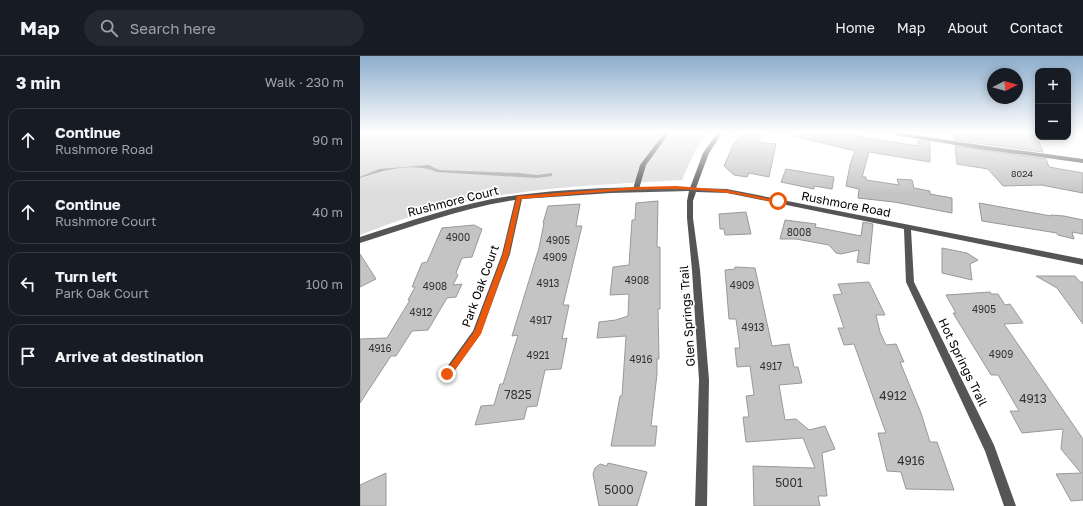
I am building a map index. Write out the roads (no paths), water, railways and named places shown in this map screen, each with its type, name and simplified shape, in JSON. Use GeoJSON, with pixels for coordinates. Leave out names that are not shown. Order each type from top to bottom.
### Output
{"type":"FeatureCollection","features":[{"type":"Feature","properties":{"kind":"street"},"geometry":{"type":"LineString","coordinates":[[636,188],[643,165],[652,153]]}},
{"type":"Feature","properties":{"kind":"street","name":"Glen Springs Trail"},"geometry":{"type":"LineString","coordinates":[[701,506],[704,380],[696,270],[690,218],[690,201],[706,153]]}},
{"type":"Feature","properties":{"kind":"street"},"geometry":{"type":"LineString","coordinates":[[1024,153],[1083,161]]}},
{"type":"Feature","properties":{"kind":"street","name":"Rushmore Road"},"geometry":{"type":"LineString","coordinates":[[602,191],[636,188],[727,191],[1083,262]]}},
{"type":"Feature","properties":{"kind":"street","name":"Rushmore Court"},"geometry":{"type":"LineString","coordinates":[[360,240],[456,210],[519,197],[602,191]]}},
{"type":"Feature","properties":{"kind":"street","name":"Park Oak Court"},"geometry":{"type":"LineString","coordinates":[[447,374],[477,334],[506,254],[519,197]]}},
{"type":"Feature","properties":{"kind":"street","name":"Hot Springs Trail"},"geometry":{"type":"LineString","coordinates":[[908,227],[910,282],[990,449],[1010,506]]}}]}
